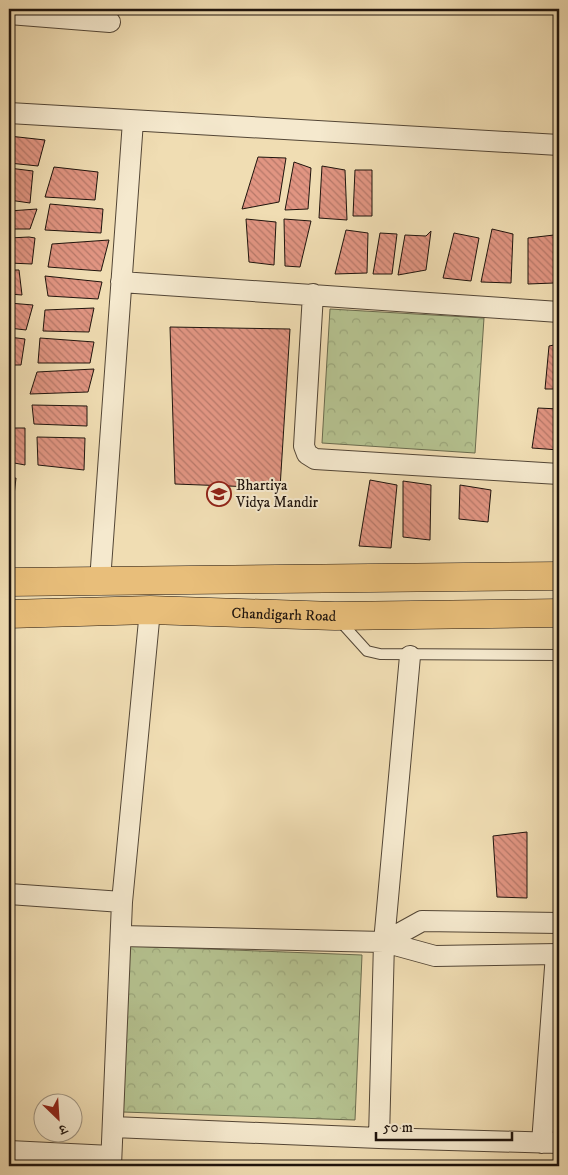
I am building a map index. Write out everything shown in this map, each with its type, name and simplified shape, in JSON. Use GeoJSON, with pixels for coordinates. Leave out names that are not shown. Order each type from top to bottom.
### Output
{"type":"FeatureCollection","features":[{"type":"Feature","properties":{"kind":"main road"},"geometry":{"type":"LineString","coordinates":[[9,582],[559,576]]}},
{"type":"Feature","properties":{"kind":"main road","name":"Chandigarh Road"},"geometry":{"type":"LineString","coordinates":[[9,614],[150,610],[335,616],[559,612]]}},
{"type":"Feature","properties":{"kind":"street"},"geometry":{"type":"LineString","coordinates":[[9,14],[31,12],[110,22]]}},
{"type":"Feature","properties":{"kind":"street"},"geometry":{"type":"LineString","coordinates":[[9,113],[559,145]]}},
{"type":"Feature","properties":{"kind":"street"},"geometry":{"type":"LineString","coordinates":[[100,581],[132,121]]}},
{"type":"Feature","properties":{"kind":"street"},"geometry":{"type":"LineString","coordinates":[[121,282],[559,312]]}},
{"type":"Feature","properties":{"kind":"street"},"geometry":{"type":"LineString","coordinates":[[313,294],[304,446],[307,454],[315,459],[559,474]]}},
{"type":"Feature","properties":{"kind":"street"},"geometry":{"type":"LineString","coordinates":[[9,1151],[111,1161],[122,902],[150,610]]}},
{"type":"Feature","properties":{"kind":"street"},"geometry":{"type":"LineString","coordinates":[[379,1138],[384,942],[410,656]]}},
{"type":"Feature","properties":{"kind":"street"},"geometry":{"type":"LineString","coordinates":[[9,894],[122,902]]}},
{"type":"Feature","properties":{"kind":"street"},"geometry":{"type":"LineString","coordinates":[[384,942],[422,921],[559,922]]}},
{"type":"Feature","properties":{"kind":"street"},"geometry":{"type":"LineString","coordinates":[[113,1127],[550,1143],[558,954],[435,956],[384,942],[121,936]]}},
{"type":"Feature","properties":{"kind":"lane"},"geometry":{"type":"LineString","coordinates":[[335,616],[367,651],[380,654],[410,656],[559,655]]}},
{"type":"Feature","properties":{"kind":"green space"},"geometry":{"type":"Polygon","coordinates":[[[330,309],[484,318],[475,453],[322,443],[330,309]]]}},
{"type":"Feature","properties":{"kind":"green space"},"geometry":{"type":"Polygon","coordinates":[[[130,946],[362,955],[355,1120],[123,1112],[130,946]]]}},
{"type":"Feature","properties":{"kind":"green space"},"geometry":{"type":"Polygon","coordinates":[[[556,1054],[559,1054],[559,1137],[554,1137],[556,1054]]]}},
{"type":"Feature","properties":{"kind":"building"},"geometry":{"type":"Polygon","coordinates":[[[9,136],[45,140],[38,166],[9,163],[9,136]]]}},
{"type":"Feature","properties":{"kind":"building"},"geometry":{"type":"Polygon","coordinates":[[[258,157],[286,158],[279,202],[242,209],[258,157]]]}},
{"type":"Feature","properties":{"kind":"building"},"geometry":{"type":"Polygon","coordinates":[[[294,162],[311,168],[308,209],[285,210],[294,162]]]}},
{"type":"Feature","properties":{"kind":"building"},"geometry":{"type":"Polygon","coordinates":[[[322,166],[345,170],[347,220],[319,218],[322,166]]]}},
{"type":"Feature","properties":{"kind":"building"},"geometry":{"type":"Polygon","coordinates":[[[54,167],[98,172],[95,200],[45,197],[54,167]]]}},
{"type":"Feature","properties":{"kind":"building"},"geometry":{"type":"Polygon","coordinates":[[[9,168],[33,171],[30,203],[9,200],[9,168]]]}},
{"type":"Feature","properties":{"kind":"building"},"geometry":{"type":"Polygon","coordinates":[[[355,170],[372,170],[372,216],[353,216],[355,170]]]}},
{"type":"Feature","properties":{"kind":"building"},"geometry":{"type":"Polygon","coordinates":[[[50,204],[103,209],[101,233],[45,230],[50,204]]]}},
{"type":"Feature","properties":{"kind":"building"},"geometry":{"type":"Polygon","coordinates":[[[37,209],[30,229],[9,229],[9,211],[37,209]]]}},
{"type":"Feature","properties":{"kind":"building"},"geometry":{"type":"Polygon","coordinates":[[[246,219],[276,222],[274,265],[249,262],[246,219]]]}},
{"type":"Feature","properties":{"kind":"building"},"geometry":{"type":"Polygon","coordinates":[[[284,219],[311,221],[300,267],[285,266],[284,219]]]}},
{"type":"Feature","properties":{"kind":"building"},"geometry":{"type":"Polygon","coordinates":[[[492,229],[513,234],[511,283],[481,282],[492,229]]]}},
{"type":"Feature","properties":{"kind":"building"},"geometry":{"type":"Polygon","coordinates":[[[346,230],[368,233],[367,273],[335,274],[346,230]]]}},
{"type":"Feature","properties":{"kind":"building"},"geometry":{"type":"Polygon","coordinates":[[[431,231],[426,270],[398,275],[405,235],[426,236],[431,231]]]}},
{"type":"Feature","properties":{"kind":"building"},"geometry":{"type":"Polygon","coordinates":[[[380,233],[397,234],[392,274],[373,274],[380,233]]]}},
{"type":"Feature","properties":{"kind":"building"},"geometry":{"type":"Polygon","coordinates":[[[454,233],[479,238],[471,281],[443,278],[454,233]]]}},
{"type":"Feature","properties":{"kind":"building"},"geometry":{"type":"Polygon","coordinates":[[[554,235],[554,283],[528,284],[528,238],[554,235]]]}},
{"type":"Feature","properties":{"kind":"building"},"geometry":{"type":"Polygon","coordinates":[[[9,238],[35,238],[32,264],[9,263],[9,238]]]}},
{"type":"Feature","properties":{"kind":"building"},"geometry":{"type":"Polygon","coordinates":[[[109,240],[101,271],[48,267],[52,244],[109,240]]]}},
{"type":"Feature","properties":{"kind":"building"},"geometry":{"type":"Polygon","coordinates":[[[9,270],[19,270],[22,295],[9,294],[9,270]]]}},
{"type":"Feature","properties":{"kind":"building"},"geometry":{"type":"Polygon","coordinates":[[[45,276],[102,282],[98,299],[48,296],[45,276]]]}},
{"type":"Feature","properties":{"kind":"building"},"geometry":{"type":"Polygon","coordinates":[[[9,303],[33,305],[26,330],[9,328],[9,303]]]}},
{"type":"Feature","properties":{"kind":"building"},"geometry":{"type":"Polygon","coordinates":[[[94,308],[89,332],[43,331],[45,310],[94,308]]]}},
{"type":"Feature","properties":{"kind":"building"},"geometry":{"type":"Polygon","coordinates":[[[170,327],[290,329],[280,488],[175,484],[170,327]]]}},
{"type":"Feature","properties":{"kind":"building"},"geometry":{"type":"Polygon","coordinates":[[[9,337],[25,339],[21,365],[9,365],[9,337]]]}},
{"type":"Feature","properties":{"kind":"building"},"geometry":{"type":"Polygon","coordinates":[[[40,338],[94,342],[90,363],[38,363],[40,338]]]}},
{"type":"Feature","properties":{"kind":"building"},"geometry":{"type":"Polygon","coordinates":[[[559,344],[559,389],[545,389],[549,346],[559,344]]]}},
{"type":"Feature","properties":{"kind":"building"},"geometry":{"type":"Polygon","coordinates":[[[94,369],[88,392],[30,394],[37,372],[94,369]]]}},
{"type":"Feature","properties":{"kind":"building"},"geometry":{"type":"Polygon","coordinates":[[[32,405],[87,406],[87,426],[34,424],[32,405]]]}},
{"type":"Feature","properties":{"kind":"building"},"geometry":{"type":"Polygon","coordinates":[[[538,408],[559,409],[559,450],[532,448],[538,408]]]}},
{"type":"Feature","properties":{"kind":"building"},"geometry":{"type":"Polygon","coordinates":[[[9,428],[25,428],[25,465],[9,462],[9,428]]]}},
{"type":"Feature","properties":{"kind":"building"},"geometry":{"type":"Polygon","coordinates":[[[37,437],[85,438],[84,470],[38,465],[37,437]]]}},
{"type":"Feature","properties":{"kind":"building"},"geometry":{"type":"Polygon","coordinates":[[[16,478],[10,530],[9,530],[9,479],[16,478]]]}},
{"type":"Feature","properties":{"kind":"building"},"geometry":{"type":"Polygon","coordinates":[[[370,480],[397,485],[391,548],[359,546],[370,480]]]}},
{"type":"Feature","properties":{"kind":"building"},"geometry":{"type":"Polygon","coordinates":[[[403,481],[431,485],[430,540],[403,537],[403,481]]]}},
{"type":"Feature","properties":{"kind":"building"},"geometry":{"type":"Polygon","coordinates":[[[460,485],[491,490],[488,522],[459,519],[460,485]]]}},
{"type":"Feature","properties":{"kind":"building"},"geometry":{"type":"Polygon","coordinates":[[[527,832],[527,898],[497,897],[493,836],[527,832]]]}},
{"type":"Feature","properties":{"kind":"place","name":"Bhartiya Vidya Mandir"},"geometry":{"type":"Point","coordinates":[219,494]}}]}
